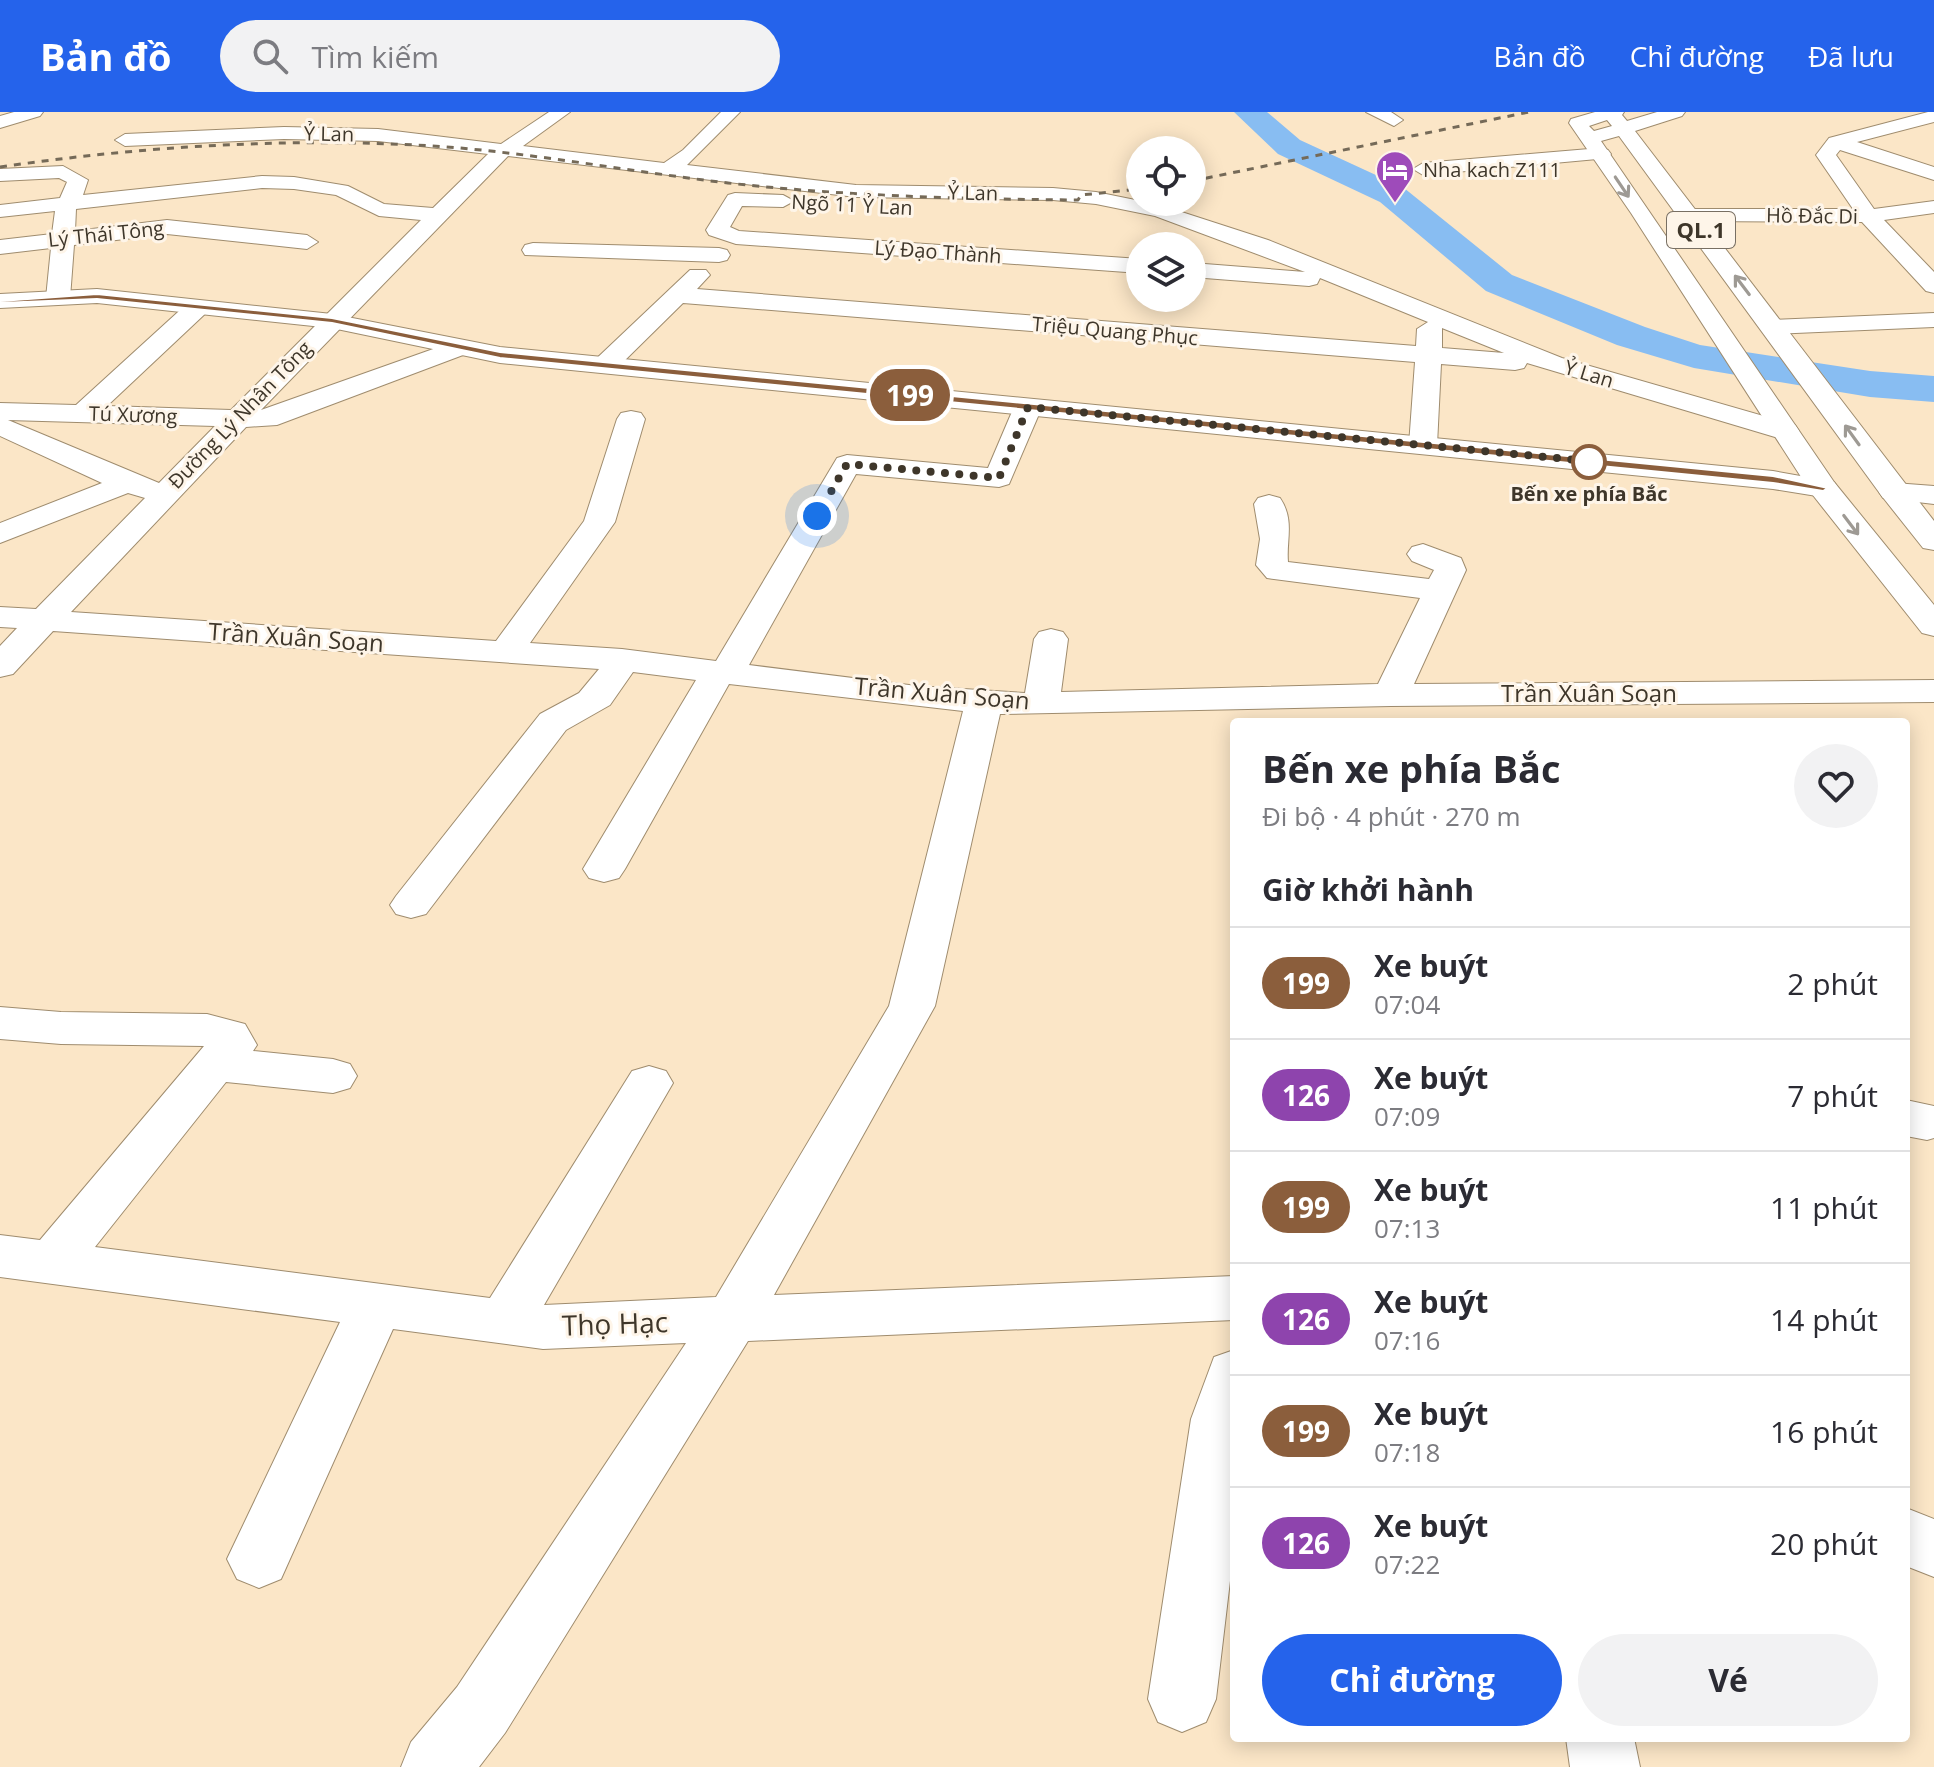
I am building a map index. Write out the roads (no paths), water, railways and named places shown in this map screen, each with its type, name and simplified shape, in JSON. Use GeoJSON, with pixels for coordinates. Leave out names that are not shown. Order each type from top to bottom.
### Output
{"type":"FeatureCollection","features":[{"type":"Feature","properties":{"kind":"main road"},"geometry":{"type":"LineString","coordinates":[[0,122],[34,112]]}},
{"type":"Feature","properties":{"kind":"main road","name":"Đường Lý Nhân Tông"},"geometry":{"type":"LineString","coordinates":[[0,666],[163,494],[438,215],[507,148],[561,112]]}},
{"type":"Feature","properties":{"kind":"main road"},"geometry":{"type":"LineString","coordinates":[[668,169],[690,154],[731,112]]}},
{"type":"Feature","properties":{"kind":"main road"},"geometry":{"type":"LineString","coordinates":[[1375,112],[1394,120]]}},
{"type":"Feature","properties":{"kind":"main road"},"geometry":{"type":"LineString","coordinates":[[1423,169],[1584,132],[1615,116],[1676,112]]}},
{"type":"Feature","properties":{"kind":"main road","name":"QL.1"},"geometry":{"type":"LineString","coordinates":[[1615,116],[1782,337],[1894,492],[1934,541]]}},
{"type":"Feature","properties":{"kind":"main road"},"geometry":{"type":"LineString","coordinates":[[1934,116],[1836,142],[1826,155],[1868,216],[1934,286]]}},
{"type":"Feature","properties":{"kind":"main road"},"geometry":{"type":"LineString","coordinates":[[1908,121],[1934,130]]}},
{"type":"Feature","properties":{"kind":"main road","name":"QL.1"},"geometry":{"type":"LineString","coordinates":[[1584,132],[1823,488],[1875,557],[1934,626]]}},
{"type":"Feature","properties":{"kind":"main road","name":"Ỷ Lan"},"geometry":{"type":"LineString","coordinates":[[125,140],[284,133],[362,134],[507,148],[856,191],[1053,194],[1126,206]]}},
{"type":"Feature","properties":{"kind":"main road"},"geometry":{"type":"LineString","coordinates":[[1836,142],[1934,174]]}},
{"type":"Feature","properties":{"kind":"main road"},"geometry":{"type":"LineString","coordinates":[[0,175],[63,172],[78,180],[76,191],[66,204],[58,298]]}},
{"type":"Feature","properties":{"kind":"main road"},"geometry":{"type":"LineString","coordinates":[[0,211],[262,182],[341,190],[379,210],[438,215]]}},
{"type":"Feature","properties":{"kind":"main road","name":"Ngõ 11 Ỷ Lan"},"geometry":{"type":"LineString","coordinates":[[736,237],[717,230],[735,199],[1104,218],[1126,215]]}},
{"type":"Feature","properties":{"kind":"main road","name":"Hồ Đắc Di"},"geometry":{"type":"LineString","coordinates":[[1689,215],[1868,216],[1934,207]]}},
{"type":"Feature","properties":{"kind":"main road","name":"Ỷ Lan"},"geometry":{"type":"LineString","coordinates":[[1174,216],[1235,237],[1553,364],[1785,431]]}},
{"type":"Feature","properties":{"kind":"main road","name":"Lý Thái Tông"},"geometry":{"type":"LineString","coordinates":[[0,247],[167,227],[307,242]]}},
{"type":"Feature","properties":{"kind":"main road"},"geometry":{"type":"LineString","coordinates":[[605,365],[736,237]]}},
{"type":"Feature","properties":{"kind":"main road","name":"Lý Đạo Thành"},"geometry":{"type":"LineString","coordinates":[[736,237],[1126,265]]}},
{"type":"Feature","properties":{"kind":"main road"},"geometry":{"type":"LineString","coordinates":[[1206,244],[1235,237]]}},
{"type":"Feature","properties":{"kind":"main road"},"geometry":{"type":"LineString","coordinates":[[533,250],[719,255]]}},
{"type":"Feature","properties":{"kind":"main road"},"geometry":{"type":"LineString","coordinates":[[1903,253],[1934,252]]}},
{"type":"Feature","properties":{"kind":"main road"},"geometry":{"type":"LineString","coordinates":[[1206,271],[1350,282]]}},
{"type":"Feature","properties":{"kind":"main road","name":"Triệu Quang Phục"},"geometry":{"type":"LineString","coordinates":[[677,295],[1553,364]]}},
{"type":"Feature","properties":{"kind":"main road"},"geometry":{"type":"LineString","coordinates":[[0,301],[97,296],[332,321],[500,355],[1773,480],[1823,488],[1934,495]]}},
{"type":"Feature","properties":{"kind":"main road"},"geometry":{"type":"LineString","coordinates":[[82,414],[198,307]]}},
{"type":"Feature","properties":{"kind":"main road"},"geometry":{"type":"LineString","coordinates":[[1423,445],[1431,314]]}},
{"type":"Feature","properties":{"kind":"main road"},"geometry":{"type":"LineString","coordinates":[[1782,337],[1934,320]]}},
{"type":"Feature","properties":{"kind":"main road","name":"Tú Xương"},"geometry":{"type":"LineString","coordinates":[[0,411],[267,419],[462,347]]}},
{"type":"Feature","properties":{"kind":"main road"},"geometry":{"type":"LineString","coordinates":[[604,869],[847,464],[999,478],[1028,407]]}},
{"type":"Feature","properties":{"kind":"main road"},"geometry":{"type":"LineString","coordinates":[[506,652],[599,522],[631,419]]}},
{"type":"Feature","properties":{"kind":"main road"},"geometry":{"type":"LineString","coordinates":[[0,426],[127,483],[163,494]]}},
{"type":"Feature","properties":{"kind":"main road"},"geometry":{"type":"LineString","coordinates":[[0,534],[127,483]]}},
{"type":"Feature","properties":{"kind":"main road"},"geometry":{"type":"LineString","coordinates":[[1269,504],[1276,539],[1271,559],[1272,565],[1279,571],[1440,590]]}},
{"type":"Feature","properties":{"kind":"main road"},"geometry":{"type":"LineString","coordinates":[[1391,695],[1450,565],[1423,554]]}},
{"type":"Feature","properties":{"kind":"main road","name":"Trần Xuân Soạn"},"geometry":{"type":"LineString","coordinates":[[0,617],[622,660],[917,697],[984,702],[1041,704],[1391,695],[1738,707],[1934,691]]}},
{"type":"Feature","properties":{"kind":"main road"},"geometry":{"type":"LineString","coordinates":[[1041,704],[1051,639]]}},
{"type":"Feature","properties":{"kind":"main road"},"geometry":{"type":"LineString","coordinates":[[411,905],[553,722],[565,711],[591,701],[599,694],[622,660]]}},
{"type":"Feature","properties":{"kind":"main road"},"geometry":{"type":"LineString","coordinates":[[436,1767],[481,1710],[732,1319],[912,1006],[984,702]]}},
{"type":"Feature","properties":{"kind":"main road"},"geometry":{"type":"LineString","coordinates":[[0,1023],[61,1028],[207,1030],[228,1035],[233,1045],[26,1259]]}},
{"type":"Feature","properties":{"kind":"main road"},"geometry":{"type":"LineString","coordinates":[[214,1064],[333,1076]]}},
{"type":"Feature","properties":{"kind":"main road"},"geometry":{"type":"LineString","coordinates":[[505,1322],[649,1083]]}},
{"type":"Feature","properties":{"kind":"main road","name":"Thọ Hạc"},"geometry":{"type":"LineString","coordinates":[[26,1259],[543,1327],[1230,1298]]}},
{"type":"Feature","properties":{"kind":"main road"},"geometry":{"type":"LineString","coordinates":[[259,1559],[376,1305]]}},
{"type":"Feature","properties":{"kind":"main road"},"geometry":{"type":"LineString","coordinates":[[1182,1699],[1220,1419],[1230,1387]]}},
{"type":"Feature","properties":{"kind":"main road"},"geometry":{"type":"LineString","coordinates":[[1910,1538],[1934,1549]]}},
{"type":"Feature","properties":{"kind":"main road"},"geometry":{"type":"LineString","coordinates":[[1601,1742],[1605,1767]]}},
{"type":"Feature","properties":{"kind":"waterway"},"geometry":{"type":"LineString","coordinates":[[1249,112],[1289,147],[1392,195],[1499,283],[1631,336],[1694,356],[1870,384],[1934,389]]}},
{"type":"Feature","properties":{"kind":"railway"},"geometry":{"type":"LineString","coordinates":[[1206,178],[1529,112]]}},
{"type":"Feature","properties":{"kind":"railway"},"geometry":{"type":"LineString","coordinates":[[0,167],[155,149],[364,143],[493,151],[728,183],[859,194],[1078,200],[1081,195],[1126,190]]}},
{"type":"Feature","properties":{"kind":"place","name":"Nha kach Z111"},"geometry":{"type":"Point","coordinates":[1395,204]}},
{"type":"Feature","properties":{"kind":"place","name":"Bến xe phía Bắc"},"geometry":{"type":"Point","coordinates":[1589,462]}}]}
